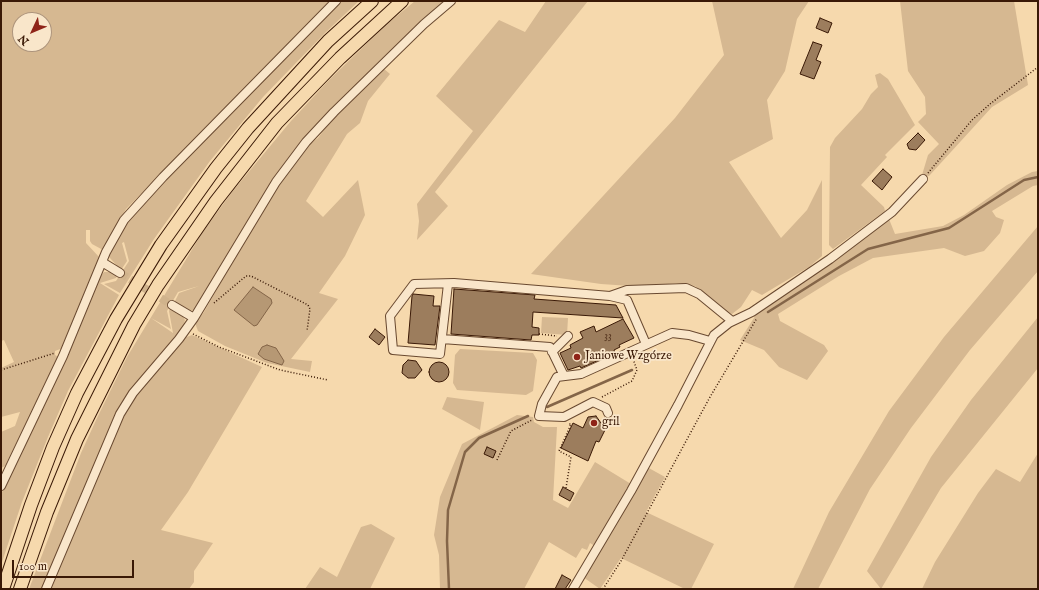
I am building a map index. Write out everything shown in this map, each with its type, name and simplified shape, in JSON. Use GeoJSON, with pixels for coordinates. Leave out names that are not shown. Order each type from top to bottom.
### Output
{"type":"FeatureCollection","features":[{"type":"Feature","properties":{"kind":"highway"},"geometry":{"type":"LineString","coordinates":[[4,589],[31,505],[53,447],[77,393],[116,318],[160,245],[248,128],[328,41],[372,1]]}},
{"type":"Feature","properties":{"kind":"highway"},"geometry":{"type":"LineString","coordinates":[[20,589],[77,439],[134,325],[166,273],[216,201],[277,123],[340,58],[402,1]]}},
{"type":"Feature","properties":{"kind":"street"},"geometry":{"type":"LineString","coordinates":[[1,486],[65,350],[102,262],[132,208],[336,1]]}},
{"type":"Feature","properties":{"kind":"street"},"geometry":{"type":"LineString","coordinates":[[46,589],[120,414],[133,393],[186,330],[204,303],[276,182],[306,142],[334,112],[424,24],[451,1]]}},
{"type":"Feature","properties":{"kind":"street"},"geometry":{"type":"LineString","coordinates":[[573,589],[632,491],[702,360],[710,341],[720,328],[762,305],[830,259],[892,212],[923,179]]}},
{"type":"Feature","properties":{"kind":"street"},"geometry":{"type":"LineString","coordinates":[[102,262],[120,273]]}},
{"type":"Feature","properties":{"kind":"street"},"geometry":{"type":"LineString","coordinates":[[448,284],[440,354],[393,350],[390,316],[414,284],[448,284],[610,296],[627,300],[646,344]]}},
{"type":"Feature","properties":{"kind":"street"},"geometry":{"type":"LineString","coordinates":[[610,296],[627,290],[686,288],[699,294],[732,321]]}},
{"type":"Feature","properties":{"kind":"street"},"geometry":{"type":"LineString","coordinates":[[172,305],[194,318]]}},
{"type":"Feature","properties":{"kind":"street"},"geometry":{"type":"LineString","coordinates":[[608,413],[606,408],[593,402],[564,417],[539,416],[542,404],[557,377],[582,374],[672,333],[689,335],[710,341]]}},
{"type":"Feature","properties":{"kind":"street"},"geometry":{"type":"LineString","coordinates":[[552,352],[568,336]]}},
{"type":"Feature","properties":{"kind":"street"},"geometry":{"type":"LineString","coordinates":[[442,339],[550,347],[564,376]]}},
{"type":"Feature","properties":{"kind":"path"},"geometry":{"type":"LineString","coordinates":[[923,179],[972,120],[990,104],[1038,68]]}},
{"type":"Feature","properties":{"kind":"path"},"geometry":{"type":"LineString","coordinates":[[204,303],[213,303],[246,276],[251,276],[308,305],[310,309],[307,330]]}},
{"type":"Feature","properties":{"kind":"path"},"geometry":{"type":"LineString","coordinates":[[603,589],[666,481],[710,397],[759,316],[762,305]]}},
{"type":"Feature","properties":{"kind":"path"},"geometry":{"type":"LineString","coordinates":[[186,330],[219,347],[280,370],[328,380]]}},
{"type":"Feature","properties":{"kind":"path"},"geometry":{"type":"LineString","coordinates":[[1,370],[65,350]]}},
{"type":"Feature","properties":{"kind":"path"},"geometry":{"type":"LineString","coordinates":[[593,402],[632,381],[637,370],[630,351]]}},
{"type":"Feature","properties":{"kind":"path"},"geometry":{"type":"LineString","coordinates":[[497,460],[512,431],[539,416]]}},
{"type":"Feature","properties":{"kind":"path"},"geometry":{"type":"LineString","coordinates":[[564,424],[571,424],[559,451],[571,457],[566,488]]}},
{"type":"Feature","properties":{"kind":"shaded area"},"geometry":{"type":"Polygon","coordinates":[[[1,1],[332,1],[320,11],[299,35],[126,209],[103,250],[92,244],[90,241],[90,230],[86,230],[86,243],[100,258],[63,348],[55,351],[55,355],[58,357],[40,396],[5,466],[1,468],[1,432],[15,426],[20,412],[1,417],[1,368],[14,362],[4,340],[1,341],[1,1]]]}},
{"type":"Feature","properties":{"kind":"shaded area"},"geometry":{"type":"Polygon","coordinates":[[[338,1],[359,1],[326,32],[263,97],[210,161],[154,239],[120,293],[104,284],[116,281],[129,261],[124,242],[122,243],[127,261],[121,270],[109,257],[110,251],[134,210],[338,1]]]}},
{"type":"Feature","properties":{"kind":"shaded area"},"geometry":{"type":"Polygon","coordinates":[[[415,1],[447,1],[304,140],[195,310],[188,311],[174,303],[179,293],[199,286],[178,292],[167,311],[171,329],[151,318],[173,333],[169,311],[171,307],[180,312],[185,320],[182,330],[124,400],[114,419],[43,589],[29,589],[81,453],[97,418],[127,357],[202,233],[232,192],[291,121],[330,79],[387,24],[415,1]]]}},
{"type":"Feature","properties":{"kind":"shaded area"},"geometry":{"type":"Polygon","coordinates":[[[546,1],[588,1],[435,192],[448,206],[417,240],[419,221],[417,204],[473,131],[436,96],[499,20],[525,32],[546,1]]]}},
{"type":"Feature","properties":{"kind":"shaded area"},"geometry":{"type":"Polygon","coordinates":[[[712,1],[809,1],[797,19],[785,71],[767,100],[773,139],[729,162],[781,238],[807,210],[822,180],[822,256],[809,267],[762,295],[752,290],[741,307],[732,314],[725,312],[695,286],[676,283],[645,287],[601,284],[531,274],[675,118],[724,55],[712,1]]]}},
{"type":"Feature","properties":{"kind":"shaded area"},"geometry":{"type":"Polygon","coordinates":[[[900,1],[1014,1],[1028,85],[992,107],[929,176],[922,175],[928,155],[939,144],[918,122],[926,114],[925,97],[908,71],[900,1]]]}},
{"type":"Feature","properties":{"kind":"shaded area"},"geometry":{"type":"Polygon","coordinates":[[[383,68],[390,74],[368,101],[360,123],[347,134],[306,201],[323,217],[358,180],[365,215],[345,256],[319,293],[338,299],[291,359],[312,361],[310,372],[267,363],[225,346],[198,331],[195,323],[204,312],[273,192],[310,144],[318,138],[333,118],[383,68]]]}},
{"type":"Feature","properties":{"kind":"shaded area"},"geometry":{"type":"Polygon","coordinates":[[[880,73],[888,79],[915,125],[885,155],[887,157],[861,185],[884,207],[885,211],[833,249],[829,245],[830,147],[835,138],[862,109],[871,94],[878,87],[875,75],[880,73]]]}},
{"type":"Feature","properties":{"kind":"shaded area"},"geometry":{"type":"Polygon","coordinates":[[[1038,171],[1038,185],[1033,186],[992,211],[996,217],[1004,220],[1000,233],[984,251],[965,256],[944,248],[873,258],[839,276],[778,314],[780,321],[824,345],[828,351],[807,380],[779,367],[764,350],[740,340],[759,310],[889,219],[895,234],[943,226],[964,215],[1007,185],[1032,172],[1038,171]]]}},
{"type":"Feature","properties":{"kind":"shaded area"},"geometry":{"type":"Polygon","coordinates":[[[1038,226],[1038,271],[970,350],[911,428],[870,489],[818,589],[793,589],[829,512],[889,411],[944,337],[1038,226]]]}},
{"type":"Feature","properties":{"kind":"shaded area"},"geometry":{"type":"Polygon","coordinates":[[[104,272],[110,272],[117,275],[116,278],[100,283],[119,295],[68,391],[22,502],[1,565],[1,495],[98,279],[104,272]]]}},
{"type":"Feature","properties":{"kind":"shaded area"},"geometry":{"type":"Polygon","coordinates":[[[253,287],[271,299],[272,303],[257,325],[254,326],[234,310],[253,287]]]}},
{"type":"Feature","properties":{"kind":"shaded area"},"geometry":{"type":"Polygon","coordinates":[[[542,317],[568,318],[567,335],[541,333],[542,317]]]}},
{"type":"Feature","properties":{"kind":"shaded area"},"geometry":{"type":"Polygon","coordinates":[[[1038,317],[1038,368],[941,488],[881,589],[867,571],[931,457],[971,400],[1038,317]]]}},
{"type":"Feature","properties":{"kind":"shaded area"},"geometry":{"type":"Polygon","coordinates":[[[192,335],[262,367],[188,492],[161,530],[213,543],[194,571],[194,582],[189,589],[49,589],[94,480],[99,475],[116,428],[133,397],[184,338],[192,335]]]}},
{"type":"Feature","properties":{"kind":"shaded area"},"geometry":{"type":"Polygon","coordinates":[[[267,345],[276,348],[284,361],[282,365],[264,359],[258,354],[262,347],[267,345]]]}},
{"type":"Feature","properties":{"kind":"shaded area"},"geometry":{"type":"Polygon","coordinates":[[[460,349],[533,353],[537,360],[533,391],[526,395],[457,390],[453,383],[455,355],[460,349]]]}},
{"type":"Feature","properties":{"kind":"shaded area"},"geometry":{"type":"Polygon","coordinates":[[[447,397],[484,402],[480,430],[442,409],[447,397]]]}},
{"type":"Feature","properties":{"kind":"shaded area"},"geometry":{"type":"Polygon","coordinates":[[[517,415],[533,417],[534,422],[543,427],[557,427],[553,500],[568,508],[595,462],[631,484],[595,546],[590,543],[587,550],[582,548],[576,558],[549,542],[524,589],[440,589],[439,555],[434,535],[440,497],[462,444],[517,415]]]}},
{"type":"Feature","properties":{"kind":"shaded area"},"geometry":{"type":"Polygon","coordinates":[[[1038,453],[1038,589],[922,589],[935,562],[978,493],[996,469],[1020,482],[1038,453]]]}},
{"type":"Feature","properties":{"kind":"shaded area"},"geometry":{"type":"Polygon","coordinates":[[[647,467],[665,477],[646,512],[714,544],[691,589],[685,589],[621,558],[600,589],[583,577],[647,467]]]}},
{"type":"Feature","properties":{"kind":"shaded area"},"geometry":{"type":"Polygon","coordinates":[[[371,524],[395,538],[370,589],[305,589],[320,567],[337,577],[361,527],[371,524]]]}},
{"type":"Feature","properties":{"kind":"building"},"geometry":{"type":"Polygon","coordinates":[[[820,18],[832,23],[828,33],[816,28],[820,18]]]}},
{"type":"Feature","properties":{"kind":"building"},"geometry":{"type":"Polygon","coordinates":[[[813,42],[822,45],[816,60],[821,62],[814,79],[800,74],[813,42]]]}},
{"type":"Feature","properties":{"kind":"building"},"geometry":{"type":"Polygon","coordinates":[[[918,133],[925,140],[916,150],[909,149],[907,144],[918,133]]]}},
{"type":"Feature","properties":{"kind":"building"},"geometry":{"type":"Polygon","coordinates":[[[883,169],[892,177],[882,190],[872,181],[883,169]]]}},
{"type":"Feature","properties":{"kind":"building"},"geometry":{"type":"Polygon","coordinates":[[[454,289],[535,295],[534,299],[616,305],[623,318],[533,312],[532,327],[539,328],[539,335],[532,335],[531,340],[451,334],[454,289]]]}},
{"type":"Feature","properties":{"kind":"building"},"geometry":{"type":"Polygon","coordinates":[[[413,294],[434,296],[433,306],[440,306],[435,345],[408,343],[413,294]]]}},
{"type":"Feature","properties":{"kind":"building"},"geometry":{"type":"Polygon","coordinates":[[[623,319],[634,338],[619,345],[620,347],[614,350],[615,353],[581,368],[580,366],[568,370],[560,353],[571,348],[570,345],[583,338],[580,332],[594,326],[596,332],[623,319]]]}},
{"type":"Feature","properties":{"kind":"building"},"geometry":{"type":"Polygon","coordinates":[[[375,329],[385,337],[379,345],[369,337],[375,329]]]}},
{"type":"Feature","properties":{"kind":"building"},"geometry":{"type":"Polygon","coordinates":[[[408,360],[416,361],[422,370],[415,378],[408,378],[402,373],[403,365],[408,360]]]}},
{"type":"Feature","properties":{"kind":"building"},"geometry":{"type":"Polygon","coordinates":[[[439,362],[446,365],[449,372],[446,379],[439,382],[432,379],[429,372],[432,365],[439,362]]]}},
{"type":"Feature","properties":{"kind":"building"},"geometry":{"type":"Polygon","coordinates":[[[596,416],[601,423],[604,418],[610,420],[599,442],[596,441],[588,461],[561,448],[573,423],[583,428],[588,417],[596,416]]]}},
{"type":"Feature","properties":{"kind":"building"},"geometry":{"type":"Polygon","coordinates":[[[487,447],[496,451],[493,458],[484,454],[487,447]]]}},
{"type":"Feature","properties":{"kind":"building"},"geometry":{"type":"Polygon","coordinates":[[[563,487],[574,493],[570,501],[559,495],[563,487]]]}},
{"type":"Feature","properties":{"kind":"building"},"geometry":{"type":"Polygon","coordinates":[[[562,575],[571,580],[565,589],[555,589],[562,575]]]}},
{"type":"Feature","properties":{"kind":"waterway"},"geometry":{"type":"LineString","coordinates":[[768,312],[868,249],[949,228],[1024,180],[1038,177]]}},
{"type":"Feature","properties":{"kind":"waterway"},"geometry":{"type":"LineString","coordinates":[[547,407],[632,370]]}},
{"type":"Feature","properties":{"kind":"waterway"},"geometry":{"type":"LineString","coordinates":[[449,589],[447,541],[448,510],[465,452],[479,438],[528,416]]}},
{"type":"Feature","properties":{"kind":"tunnel"},"geometry":{"type":"LineString","coordinates":[[120,273],[172,305]]}},
{"type":"Feature","properties":{"kind":"place","name":"Janiowe Wzgórze"},"geometry":{"type":"Point","coordinates":[577,357]}},
{"type":"Feature","properties":{"kind":"place","name":"gril"},"geometry":{"type":"Point","coordinates":[594,423]}}]}
